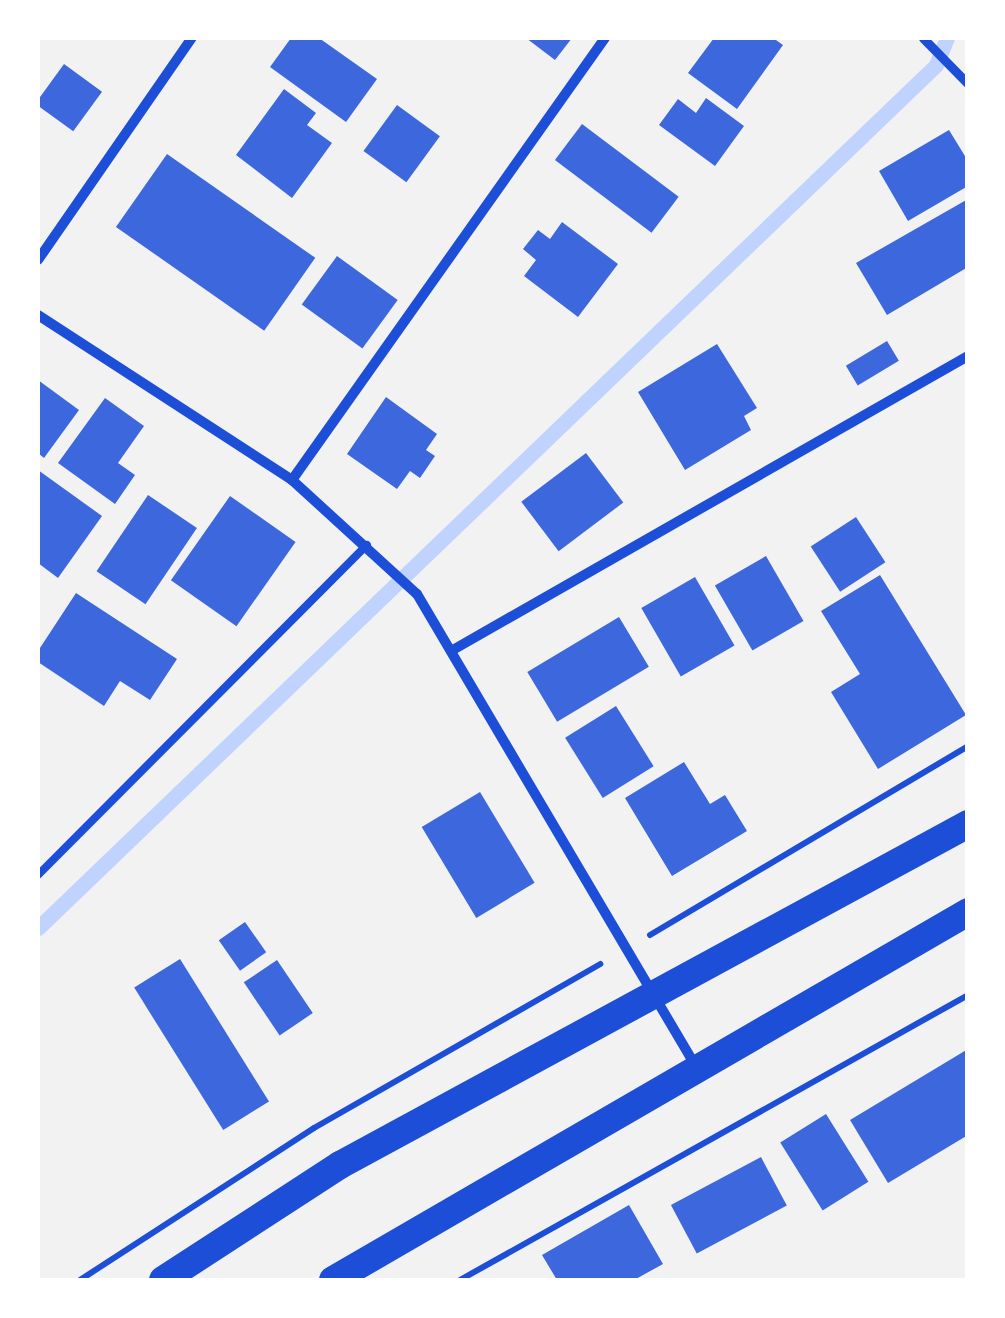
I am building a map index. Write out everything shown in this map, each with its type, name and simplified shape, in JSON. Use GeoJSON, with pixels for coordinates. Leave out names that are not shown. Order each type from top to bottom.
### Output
{"type":"FeatureCollection","features":[{"type":"Feature","properties":{"kind":"highway"},"geometry":{"type":"LineString","coordinates":[[163,1280],[340,1165],[968,824]]}},
{"type":"Feature","properties":{"kind":"highway"},"geometry":{"type":"LineString","coordinates":[[333,1280],[695,1065],[968,912]]}},
{"type":"Feature","properties":{"kind":"street"},"geometry":{"type":"LineString","coordinates":[[38,260],[192,38]]}},
{"type":"Feature","properties":{"kind":"street"},"geometry":{"type":"LineString","coordinates":[[292,480],[604,38]]}},
{"type":"Feature","properties":{"kind":"street"},"geometry":{"type":"LineString","coordinates":[[924,38],[968,84]]}},
{"type":"Feature","properties":{"kind":"street"},"geometry":{"type":"LineString","coordinates":[[38,315],[292,480],[368,545],[417,594],[695,1065]]}},
{"type":"Feature","properties":{"kind":"street"},"geometry":{"type":"LineString","coordinates":[[451,651],[968,356]]}},
{"type":"Feature","properties":{"kind":"lane"},"geometry":{"type":"LineString","coordinates":[[38,875],[368,545]]}},
{"type":"Feature","properties":{"kind":"path"},"geometry":{"type":"LineString","coordinates":[[80,1280],[314,1128],[627,949],[968,746]]}},
{"type":"Feature","properties":{"kind":"path"},"geometry":{"type":"LineString","coordinates":[[460,1280],[968,994]]}},
{"type":"Feature","properties":{"kind":"building"},"geometry":{"type":"Polygon","coordinates":[[[291,38],[319,38],[377,79],[346,122],[270,67],[291,38]]]}},
{"type":"Feature","properties":{"kind":"building"},"geometry":{"type":"Polygon","coordinates":[[[526,38],[572,38],[555,60],[526,38]]]}},
{"type":"Feature","properties":{"kind":"building"},"geometry":{"type":"Polygon","coordinates":[[[714,38],[773,38],[783,45],[737,109],[688,73],[714,38]]]}},
{"type":"Feature","properties":{"kind":"building"},"geometry":{"type":"Polygon","coordinates":[[[64,64],[102,92],[73,131],[38,106],[38,100],[64,64]]]}},
{"type":"Feature","properties":{"kind":"building"},"geometry":{"type":"Polygon","coordinates":[[[284,89],[316,113],[307,125],[332,143],[292,198],[236,155],[284,89]]]}},
{"type":"Feature","properties":{"kind":"building"},"geometry":{"type":"Polygon","coordinates":[[[706,98],[744,126],[715,166],[659,125],[678,99],[696,113],[706,98]]]}},
{"type":"Feature","properties":{"kind":"building"},"geometry":{"type":"Polygon","coordinates":[[[397,105],[440,136],[406,182],[363,151],[397,105]]]}},
{"type":"Feature","properties":{"kind":"building"},"geometry":{"type":"Polygon","coordinates":[[[582,124],[679,197],[652,233],[555,160],[582,124]]]}},
{"type":"Feature","properties":{"kind":"building"},"geometry":{"type":"Polygon","coordinates":[[[949,130],[968,161],[968,186],[908,221],[879,171],[949,130]]]}},
{"type":"Feature","properties":{"kind":"building"},"geometry":{"type":"Polygon","coordinates":[[[167,154],[315,258],[264,331],[116,227],[167,154]]]}},
{"type":"Feature","properties":{"kind":"building"},"geometry":{"type":"Polygon","coordinates":[[[968,199],[968,267],[887,315],[856,263],[968,199]]]}},
{"type":"Feature","properties":{"kind":"building"},"geometry":{"type":"Polygon","coordinates":[[[562,222],[618,264],[578,317],[524,276],[536,260],[523,249],[538,230],[550,239],[562,222]]]}},
{"type":"Feature","properties":{"kind":"building"},"geometry":{"type":"Polygon","coordinates":[[[337,256],[398,300],[362,349],[302,305],[337,256]]]}},
{"type":"Feature","properties":{"kind":"building"},"geometry":{"type":"Polygon","coordinates":[[[887,341],[899,361],[858,385],[846,366],[887,341]]]}},
{"type":"Feature","properties":{"kind":"building"},"geometry":{"type":"Polygon","coordinates":[[[717,344],[757,408],[744,416],[751,430],[685,470],[638,392],[717,344]]]}},
{"type":"Feature","properties":{"kind":"building"},"geometry":{"type":"Polygon","coordinates":[[[38,380],[79,410],[44,458],[38,453],[38,380]]]}},
{"type":"Feature","properties":{"kind":"building"},"geometry":{"type":"Polygon","coordinates":[[[386,397],[437,434],[426,450],[435,456],[420,478],[410,471],[397,489],[347,454],[386,397]]]}},
{"type":"Feature","properties":{"kind":"building"},"geometry":{"type":"Polygon","coordinates":[[[105,398],[144,426],[118,463],[135,475],[115,504],[58,463],[105,398]]]}},
{"type":"Feature","properties":{"kind":"building"},"geometry":{"type":"Polygon","coordinates":[[[586,453],[623,503],[559,551],[521,502],[586,453]]]}},
{"type":"Feature","properties":{"kind":"building"},"geometry":{"type":"Polygon","coordinates":[[[38,470],[102,516],[58,578],[38,563],[38,470]]]}},
{"type":"Feature","properties":{"kind":"building"},"geometry":{"type":"Polygon","coordinates":[[[148,495],[197,528],[145,604],[97,571],[148,495]]]}},
{"type":"Feature","properties":{"kind":"building"},"geometry":{"type":"Polygon","coordinates":[[[230,496],[296,542],[236,626],[171,580],[230,496]]]}},
{"type":"Feature","properties":{"kind":"building"},"geometry":{"type":"Polygon","coordinates":[[[856,517],[885,562],[840,592],[811,546],[856,517]]]}},
{"type":"Feature","properties":{"kind":"building"},"geometry":{"type":"Polygon","coordinates":[[[766,556],[804,621],[752,650],[715,586],[766,556]]]}},
{"type":"Feature","properties":{"kind":"building"},"geometry":{"type":"Polygon","coordinates":[[[880,575],[966,715],[878,769],[831,692],[860,674],[821,611],[880,575]]]}},
{"type":"Feature","properties":{"kind":"building"},"geometry":{"type":"Polygon","coordinates":[[[695,577],[734,645],[681,676],[641,608],[695,577]]]}},
{"type":"Feature","properties":{"kind":"building"},"geometry":{"type":"Polygon","coordinates":[[[76,593],[177,659],[150,700],[120,681],[104,706],[38,662],[38,651],[76,593]]]}},
{"type":"Feature","properties":{"kind":"building"},"geometry":{"type":"Polygon","coordinates":[[[619,617],[649,667],[557,722],[527,672],[619,617]]]}},
{"type":"Feature","properties":{"kind":"building"},"geometry":{"type":"Polygon","coordinates":[[[616,706],[654,766],[603,798],[565,738],[616,706]]]}},
{"type":"Feature","properties":{"kind":"building"},"geometry":{"type":"Polygon","coordinates":[[[684,762],[710,804],[725,795],[747,831],[672,876],[625,798],[684,762]]]}},
{"type":"Feature","properties":{"kind":"building"},"geometry":{"type":"Polygon","coordinates":[[[480,792],[535,883],[476,918],[422,827],[480,792]]]}},
{"type":"Feature","properties":{"kind":"building"},"geometry":{"type":"Polygon","coordinates":[[[245,922],[266,952],[240,971],[219,940],[245,922]]]}},
{"type":"Feature","properties":{"kind":"building"},"geometry":{"type":"Polygon","coordinates":[[[180,959],[269,1101],[223,1130],[134,988],[180,959]]]}},
{"type":"Feature","properties":{"kind":"building"},"geometry":{"type":"Polygon","coordinates":[[[277,960],[313,1013],[280,1035],[244,982],[277,960]]]}},
{"type":"Feature","properties":{"kind":"building"},"geometry":{"type":"Polygon","coordinates":[[[968,1049],[968,1135],[888,1183],[850,1120],[968,1049]]]}},
{"type":"Feature","properties":{"kind":"building"},"geometry":{"type":"Polygon","coordinates":[[[826,1114],[868,1182],[823,1210],[780,1143],[826,1114]]]}},
{"type":"Feature","properties":{"kind":"building"},"geometry":{"type":"Polygon","coordinates":[[[761,1157],[787,1206],[697,1253],[671,1205],[761,1157]]]}},
{"type":"Feature","properties":{"kind":"building"},"geometry":{"type":"Polygon","coordinates":[[[629,1205],[663,1264],[634,1280],[557,1280],[542,1255],[629,1205]]]}},
{"type":"Feature","properties":{"kind":"waterway"},"geometry":{"type":"LineString","coordinates":[[38,928],[936,65],[947,38]]}}]}
